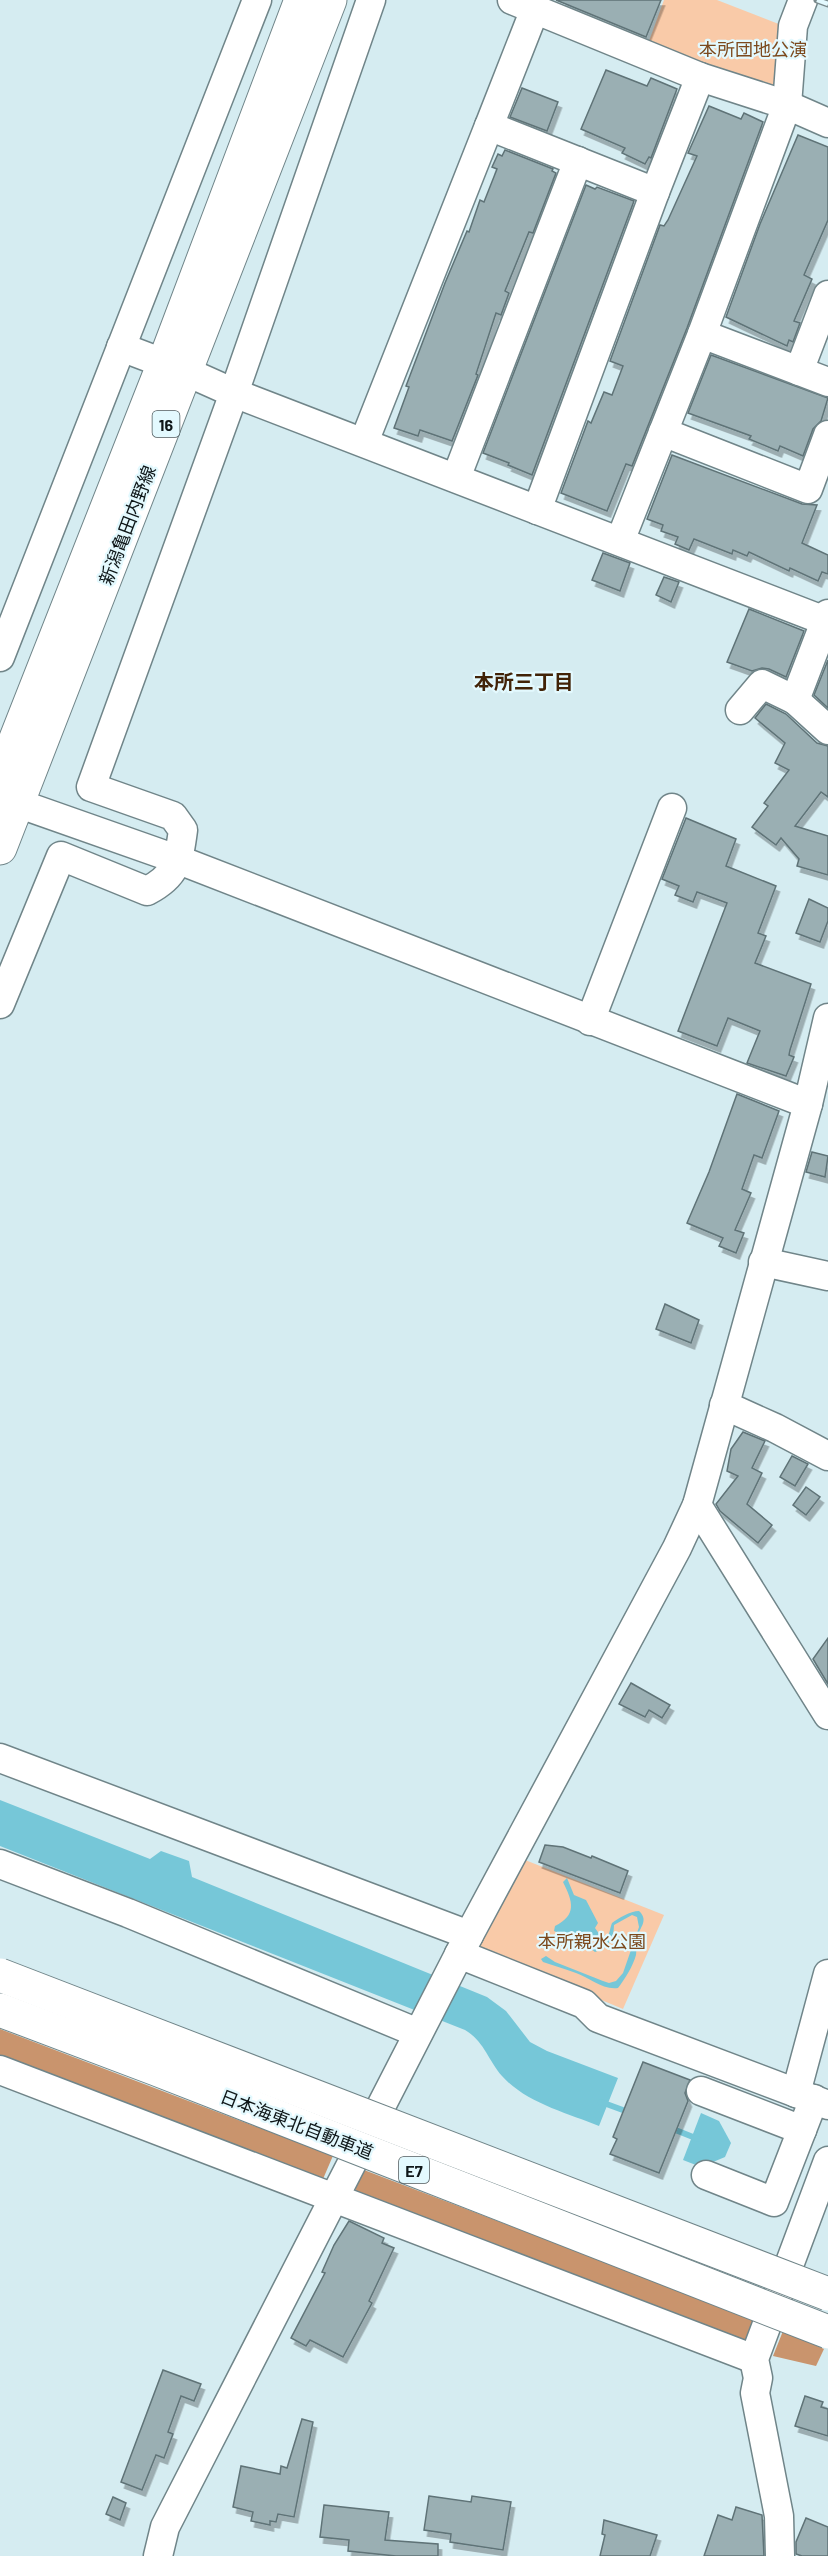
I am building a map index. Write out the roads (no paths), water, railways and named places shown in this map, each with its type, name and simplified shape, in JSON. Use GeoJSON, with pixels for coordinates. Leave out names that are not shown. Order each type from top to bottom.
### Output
{"type":"FeatureCollection","features":[{"type":"Feature","properties":{"kind":"main road","name":"新潟亀田内野線"},"geometry":{"type":"LineString","coordinates":[[176,367],[300,0]]}},
{"type":"Feature","properties":{"kind":"main road","name":"新潟亀田内野線"},"geometry":{"type":"LineString","coordinates":[[0,848],[6,793],[176,367],[330,0]]}},
{"type":"Feature","properties":{"kind":"main road","name":"日本海東北自動車道"},"geometry":{"type":"LineString","coordinates":[[0,1975],[828,2294]]}},
{"type":"Feature","properties":{"kind":"main road","name":"日本海東北自動車道"},"geometry":{"type":"LineString","coordinates":[[0,2010],[828,2332]]}},
{"type":"Feature","properties":{"kind":"street"},"geometry":{"type":"LineString","coordinates":[[0,657],[257,0]]}},
{"type":"Feature","properties":{"kind":"street"},"geometry":{"type":"LineString","coordinates":[[0,1004],[61,856],[147,891],[161,884],[179,860],[183,830],[173,816],[91,787],[234,393],[371,0]]}},
{"type":"Feature","properties":{"kind":"street"},"geometry":{"type":"LineString","coordinates":[[620,541],[702,334],[787,105],[793,26],[802,0]]}},
{"type":"Feature","properties":{"kind":"street"},"geometry":{"type":"LineString","coordinates":[[364,442],[489,126],[523,4],[700,76],[787,105],[828,123]]}},
{"type":"Feature","properties":{"kind":"street"},"geometry":{"type":"LineString","coordinates":[[537,510],[700,76]]}},
{"type":"Feature","properties":{"kind":"street"},"geometry":{"type":"LineString","coordinates":[[489,126],[655,192]]}},
{"type":"Feature","properties":{"kind":"street"},"geometry":{"type":"LineString","coordinates":[[456,478],[578,161]]}},
{"type":"Feature","properties":{"kind":"street"},"geometry":{"type":"LineString","coordinates":[[799,371],[828,296]]}},
{"type":"Feature","properties":{"kind":"street"},"geometry":{"type":"LineString","coordinates":[[702,334],[828,382]]}},
{"type":"Feature","properties":{"kind":"street"},"geometry":{"type":"LineString","coordinates":[[121,347],[537,510],[827,619],[795,700]]}},
{"type":"Feature","properties":{"kind":"street"},"geometry":{"type":"LineString","coordinates":[[663,432],[808,489],[828,435]]}},
{"type":"Feature","properties":{"kind":"street"},"geometry":{"type":"LineString","coordinates":[[740,710],[762,684],[795,700],[828,730]]}},
{"type":"Feature","properties":{"kind":"street"},"geometry":{"type":"LineString","coordinates":[[6,793],[808,1104]]}},
{"type":"Feature","properties":{"kind":"street"},"geometry":{"type":"LineString","coordinates":[[590,1020],[672,808]]}},
{"type":"Feature","properties":{"kind":"street"},"geometry":{"type":"LineString","coordinates":[[158,2556],[165,2527],[418,2033],[678,1548],[697,1505],[808,1104],[828,1018]]}},
{"type":"Feature","properties":{"kind":"street"},"geometry":{"type":"LineString","coordinates":[[763,1262],[828,1276]]}},
{"type":"Feature","properties":{"kind":"street"},"geometry":{"type":"LineString","coordinates":[[724,1405],[775,1428],[828,1456]]}},
{"type":"Feature","properties":{"kind":"street"},"geometry":{"type":"LineString","coordinates":[[697,1505],[828,1715]]}},
{"type":"Feature","properties":{"kind":"street"},"geometry":{"type":"LineString","coordinates":[[0,1758],[464,1944],[584,2004],[598,2018],[813,2099]]}},
{"type":"Feature","properties":{"kind":"street"},"geometry":{"type":"LineString","coordinates":[[0,1864],[128,1913],[418,2033]]}},
{"type":"Feature","properties":{"kind":"street"},"geometry":{"type":"LineString","coordinates":[[706,2175],[774,2202],[813,2099],[828,1974]]}},
{"type":"Feature","properties":{"kind":"street"},"geometry":{"type":"LineString","coordinates":[[0,2070],[333,2200],[754,2359]]}},
{"type":"Feature","properties":{"kind":"street"},"geometry":{"type":"LineString","coordinates":[[701,2091],[802,2130]]}},
{"type":"Feature","properties":{"kind":"street"},"geometry":{"type":"LineString","coordinates":[[780,2556],[779,2516],[755,2393],[758,2378],[754,2359],[828,2161]]}},
{"type":"Feature","properties":{"kind":"water"},"geometry":{"type":"Polygon","coordinates":[[[0,1800],[150,1859],[161,1851],[189,1861],[192,1877],[487,1997],[506,2011],[530,2042],[547,2051],[618,2078],[599,2126],[547,2106],[523,2093],[502,2076],[477,2040],[465,2030],[0,1846],[0,1800]]]}},
{"type":"Feature","properties":{"kind":"water"},"geometry":{"type":"Polygon","coordinates":[[[567,1878],[574,1895],[586,1900],[598,1923],[595,1928],[600,1935],[592,1941],[592,1946],[596,1949],[606,1942],[612,1923],[632,1912],[639,1911],[642,1915],[643,1922],[636,1940],[635,1959],[618,1988],[601,1985],[576,1973],[543,1962],[541,1959],[546,1956],[555,1962],[603,1981],[609,1983],[616,1981],[623,1973],[639,1927],[637,1917],[632,1915],[614,1925],[609,1942],[595,1952],[588,1947],[573,1943],[554,1931],[555,1926],[570,1913],[571,1902],[563,1882],[567,1878]]]}},
{"type":"Feature","properties":{"kind":"water"},"geometry":{"type":"Polygon","coordinates":[[[701,2113],[719,2121],[731,2143],[725,2157],[701,2167],[683,2160],[701,2113]]]}},
{"type":"Feature","properties":{"kind":"waterway"},"geometry":{"type":"LineString","coordinates":[[601,2102],[631,2113]]}},
{"type":"Feature","properties":{"kind":"waterway"},"geometry":{"type":"LineString","coordinates":[[668,2127],[698,2139]]}},
{"type":"Feature","properties":{"kind":"railway"},"geometry":{"type":"LineString","coordinates":[[817,0],[828,4]]}},
{"type":"Feature","properties":{"kind":"district","name":"本所三丁目"},"geometry":{"type":"Point","coordinates":[524,681]}},
{"type":"Feature","properties":{"kind":"park label","name":"本所団地公演"},"geometry":{"type":"Point","coordinates":[753,49]}},
{"type":"Feature","properties":{"kind":"park label","name":"本所親水公園"},"geometry":{"type":"Point","coordinates":[592,1941]}}]}
